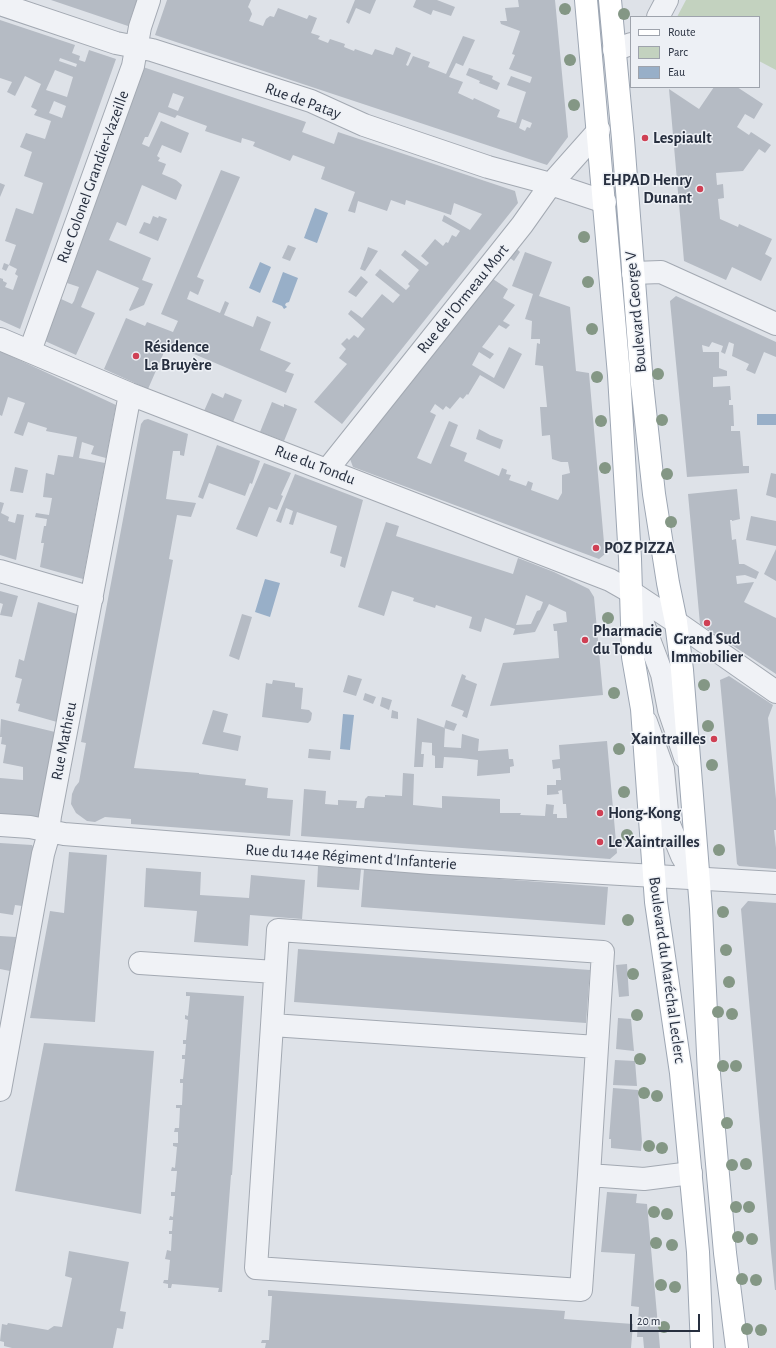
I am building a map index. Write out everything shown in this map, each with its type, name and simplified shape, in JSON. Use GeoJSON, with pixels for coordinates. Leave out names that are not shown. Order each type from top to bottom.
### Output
{"type":"FeatureCollection","features":[{"type":"Feature","properties":{"kind":"main road","name":"Boulevard George V"},"geometry":{"type":"LineString","coordinates":[[586,0],[599,130],[620,375],[631,592]]}},
{"type":"Feature","properties":{"kind":"main road","name":"Boulevard George V"},"geometry":{"type":"LineString","coordinates":[[610,0],[623,47],[623,139],[642,384],[654,494],[668,583],[676,622]]}},
{"type":"Feature","properties":{"kind":"main road","name":"Boulevard du Maréchal Leclerc"},"geometry":{"type":"LineString","coordinates":[[631,592],[633,657],[642,709],[656,902],[681,1073],[691,1173],[698,1252],[702,1348]]}},
{"type":"Feature","properties":{"kind":"main road","name":"Boulevard du Maréchal Leclerc"},"geometry":{"type":"LineString","coordinates":[[676,622],[684,690],[698,878],[709,1074],[725,1253],[737,1348]]}},
{"type":"Feature","properties":{"kind":"street","name":"Rue Colonel Grandier-Vazeille"},"geometry":{"type":"LineString","coordinates":[[30,351],[133,66],[140,27],[149,0]]}},
{"type":"Feature","properties":{"kind":"street"},"geometry":{"type":"LineString","coordinates":[[659,16],[667,0]]}},
{"type":"Feature","properties":{"kind":"street","name":"Rue de Patay"},"geometry":{"type":"LineString","coordinates":[[0,4],[116,43],[152,50],[311,101],[364,125],[488,167],[551,184],[605,202]]}},
{"type":"Feature","properties":{"kind":"street","name":"Rue de l'Ormeau Mort"},"geometry":{"type":"LineString","coordinates":[[327,470],[522,225],[551,184],[599,130]]}},
{"type":"Feature","properties":{"kind":"street"},"geometry":{"type":"LineString","coordinates":[[633,273],[661,272],[776,324]]}},
{"type":"Feature","properties":{"kind":"street","name":"Rue du Tondu"},"geometry":{"type":"LineString","coordinates":[[0,339],[130,394],[610,580],[676,622],[776,692]]}},
{"type":"Feature","properties":{"kind":"street","name":"Rue Mathieu"},"geometry":{"type":"LineString","coordinates":[[0,1090],[130,394]]}},
{"type":"Feature","properties":{"kind":"street"},"geometry":{"type":"LineString","coordinates":[[0,570],[92,598]]}},
{"type":"Feature","properties":{"kind":"street"},"geometry":{"type":"LineString","coordinates":[[631,592],[662,674],[669,710],[689,768]]}},
{"type":"Feature","properties":{"kind":"street"},"geometry":{"type":"LineString","coordinates":[[642,709],[663,770],[668,822],[682,856],[691,871],[698,878]]}},
{"type":"Feature","properties":{"kind":"street","name":"Rue du 144e Régiment d'Infanterie"},"geometry":{"type":"LineString","coordinates":[[0,825],[30,827],[72,835],[431,863],[776,883]]}},
{"type":"Feature","properties":{"kind":"street"},"geometry":{"type":"LineString","coordinates":[[278,930],[603,952],[581,1290],[256,1268],[275,972],[278,930]]}},
{"type":"Feature","properties":{"kind":"street"},"geometry":{"type":"LineString","coordinates":[[140,963],[275,972]]}},
{"type":"Feature","properties":{"kind":"street"},"geometry":{"type":"LineString","coordinates":[[272,1025],[597,1047]]}},
{"type":"Feature","properties":{"kind":"street"},"geometry":{"type":"LineString","coordinates":[[589,1175],[644,1179],[691,1173]]}},
{"type":"Feature","properties":{"kind":"green space"},"geometry":{"type":"Polygon","coordinates":[[[686,0],[776,0],[776,70],[760,62],[760,16],[678,16],[686,0]]]}},
{"type":"Feature","properties":{"kind":"water"},"geometry":{"type":"Polygon","coordinates":[[[315,208],[328,213],[317,243],[304,238],[315,208]]]}},
{"type":"Feature","properties":{"kind":"water"},"geometry":{"type":"Polygon","coordinates":[[[260,262],[271,267],[260,293],[249,288],[260,262]]]}},
{"type":"Feature","properties":{"kind":"water"},"geometry":{"type":"Polygon","coordinates":[[[283,272],[298,278],[289,302],[285,305],[287,307],[284,309],[282,306],[272,302],[283,272]]]}},
{"type":"Feature","properties":{"kind":"water"},"geometry":{"type":"Polygon","coordinates":[[[757,414],[776,414],[776,425],[757,425],[757,414]]]}},
{"type":"Feature","properties":{"kind":"water"},"geometry":{"type":"Polygon","coordinates":[[[265,579],[280,583],[270,617],[255,612],[265,579]]]}},
{"type":"Feature","properties":{"kind":"water"},"geometry":{"type":"Polygon","coordinates":[[[343,714],[354,715],[350,750],[340,749],[343,714]]]}},
{"type":"Feature","properties":{"kind":"building"},"geometry":{"type":"Polygon","coordinates":[[[51,0],[137,0],[128,26],[51,0]]]}},
{"type":"Feature","properties":{"kind":"building"},"geometry":{"type":"Polygon","coordinates":[[[167,0],[251,0],[248,7],[252,14],[249,21],[263,26],[266,19],[270,16],[274,17],[278,8],[307,19],[309,15],[317,18],[311,33],[320,36],[318,39],[328,43],[330,39],[345,44],[344,47],[354,51],[355,49],[372,55],[375,49],[393,55],[396,47],[411,53],[406,65],[408,66],[413,56],[430,62],[428,67],[446,74],[463,36],[475,40],[463,66],[456,63],[449,77],[463,82],[458,93],[473,100],[474,98],[500,110],[497,117],[516,123],[526,92],[507,85],[511,76],[530,83],[532,77],[509,69],[515,55],[512,54],[520,31],[501,24],[500,21],[507,21],[505,8],[519,7],[518,0],[555,0],[568,137],[547,165],[155,35],[167,0]],[[522,119],[519,128],[525,131],[527,127],[530,128],[532,123],[522,119]]]}},
{"type":"Feature","properties":{"kind":"building"},"geometry":{"type":"Polygon","coordinates":[[[355,0],[376,0],[370,14],[356,8],[349,24],[346,22],[355,0]]]}},
{"type":"Feature","properties":{"kind":"building"},"geometry":{"type":"Polygon","coordinates":[[[416,0],[437,0],[455,7],[451,16],[433,10],[431,15],[413,7],[416,0]]]}},
{"type":"Feature","properties":{"kind":"building"},"geometry":{"type":"Polygon","coordinates":[[[0,20],[75,45],[72,53],[80,56],[79,60],[85,62],[89,50],[116,59],[20,329],[0,320],[0,278],[7,283],[5,287],[13,290],[18,276],[15,274],[17,269],[9,265],[16,245],[5,241],[16,208],[33,214],[43,183],[24,176],[32,152],[20,147],[26,133],[45,139],[51,121],[34,115],[37,110],[31,107],[41,84],[25,76],[15,96],[7,92],[12,82],[0,78],[0,20]],[[60,58],[59,61],[76,67],[77,64],[60,58]],[[55,70],[46,90],[67,97],[73,77],[55,70]],[[54,101],[49,113],[62,118],[66,106],[54,101]]]}},
{"type":"Feature","properties":{"kind":"building"},"geometry":{"type":"Polygon","coordinates":[[[143,67],[306,122],[302,132],[334,144],[338,132],[515,191],[518,203],[342,424],[314,402],[347,364],[339,358],[346,349],[341,344],[347,338],[349,340],[354,335],[358,338],[365,329],[348,314],[351,310],[362,318],[382,294],[393,303],[400,295],[375,275],[380,269],[406,290],[410,286],[408,284],[419,270],[401,255],[405,250],[426,266],[429,263],[421,256],[435,239],[443,246],[446,242],[448,243],[452,235],[456,237],[460,231],[442,221],[444,215],[470,230],[482,214],[454,203],[451,215],[406,200],[405,205],[391,200],[387,211],[358,201],[355,213],[348,211],[355,192],[321,179],[325,167],[293,155],[290,161],[253,146],[255,142],[242,138],[241,143],[205,131],[207,126],[177,115],[175,118],[159,112],[148,137],[145,137],[142,144],[149,147],[161,121],[189,133],[181,153],[162,145],[157,156],[160,158],[158,161],[166,164],[162,174],[176,180],[182,185],[176,200],[142,185],[126,226],[117,222],[109,240],[151,258],[142,280],[153,284],[144,305],[130,311],[129,310],[139,288],[97,270],[81,307],[95,313],[76,355],[45,341],[61,299],[72,304],[74,301],[79,287],[67,283],[143,67]],[[173,93],[168,107],[178,111],[184,97],[173,93]]]}},
{"type":"Feature","properties":{"kind":"building"},"geometry":{"type":"Polygon","coordinates":[[[469,68],[493,76],[492,79],[500,83],[497,90],[479,83],[480,81],[466,75],[469,68]]]}},
{"type":"Feature","properties":{"kind":"building","name":"EHPAD Henry Dunant"},"geometry":{"type":"Polygon","coordinates":[[[713,88],[739,88],[763,104],[754,119],[745,114],[737,127],[749,135],[751,132],[771,145],[765,153],[759,149],[743,171],[716,173],[717,185],[723,184],[724,198],[718,199],[720,219],[738,227],[739,224],[772,239],[765,254],[772,258],[761,281],[732,267],[726,280],[684,261],[669,89],[699,109],[713,88]]]}},
{"type":"Feature","properties":{"kind":"building"},"geometry":{"type":"Polygon","coordinates":[[[221,170],[240,177],[197,277],[204,280],[198,295],[190,291],[187,299],[220,313],[225,301],[229,303],[224,315],[253,327],[257,316],[271,322],[260,350],[291,363],[285,371],[294,374],[286,393],[168,343],[148,389],[104,369],[126,318],[145,326],[147,322],[173,332],[178,321],[161,314],[221,170]]]}},
{"type":"Feature","properties":{"kind":"building"},"geometry":{"type":"Polygon","coordinates":[[[0,183],[5,185],[0,197],[0,183]]]}},
{"type":"Feature","properties":{"kind":"building"},"geometry":{"type":"Polygon","coordinates":[[[153,216],[158,218],[159,216],[167,219],[158,241],[139,233],[144,222],[150,224],[153,216]]]}},
{"type":"Feature","properties":{"kind":"building"},"geometry":{"type":"Polygon","coordinates":[[[288,245],[296,248],[290,261],[282,258],[288,245]]]}},
{"type":"Feature","properties":{"kind":"building"},"geometry":{"type":"Polygon","coordinates":[[[368,247],[378,251],[365,271],[360,269],[368,247]]]}},
{"type":"Feature","properties":{"kind":"building"},"geometry":{"type":"Polygon","coordinates":[[[517,249],[520,252],[514,261],[510,258],[517,249]]]}},
{"type":"Feature","properties":{"kind":"building"},"geometry":{"type":"Polygon","coordinates":[[[525,252],[552,262],[539,296],[570,307],[576,371],[589,373],[605,554],[599,559],[353,467],[350,459],[493,279],[508,289],[503,298],[515,305],[503,321],[510,325],[506,329],[499,325],[482,347],[494,354],[490,359],[479,352],[472,365],[494,378],[509,347],[522,354],[504,389],[480,375],[468,395],[467,394],[463,399],[460,397],[450,409],[446,406],[443,410],[435,404],[430,412],[436,415],[417,458],[431,464],[449,421],[458,425],[450,446],[467,453],[464,461],[499,476],[502,468],[507,470],[506,474],[511,475],[509,480],[526,486],[528,481],[533,483],[531,490],[558,500],[562,493],[562,475],[570,473],[568,462],[561,462],[552,459],[550,435],[542,436],[540,407],[547,407],[543,366],[535,365],[537,343],[540,344],[540,339],[531,339],[532,321],[525,319],[533,294],[512,286],[525,252]]]}},
{"type":"Feature","properties":{"kind":"building"},"geometry":{"type":"Polygon","coordinates":[[[4,263],[9,265],[6,271],[2,269],[4,263]]]}},
{"type":"Feature","properties":{"kind":"building"},"geometry":{"type":"Polygon","coordinates":[[[361,276],[368,282],[356,297],[348,292],[361,276]]]}},
{"type":"Feature","properties":{"kind":"building"},"geometry":{"type":"Polygon","coordinates":[[[676,296],[776,342],[776,357],[764,352],[755,374],[746,370],[749,364],[732,356],[734,344],[729,342],[725,354],[721,352],[723,346],[712,342],[709,347],[702,345],[703,352],[719,352],[719,368],[727,371],[727,376],[713,377],[713,387],[730,386],[731,400],[729,400],[729,405],[733,405],[734,426],[731,426],[731,431],[740,431],[743,466],[749,466],[749,473],[687,477],[670,301],[676,296]]]}},
{"type":"Feature","properties":{"kind":"building"},"geometry":{"type":"Polygon","coordinates":[[[0,351],[116,405],[106,458],[91,454],[94,446],[82,442],[79,458],[105,463],[83,579],[40,567],[44,543],[41,543],[44,526],[46,526],[47,519],[35,517],[36,513],[49,515],[52,498],[43,497],[46,473],[54,475],[58,455],[73,457],[77,437],[46,431],[47,428],[28,422],[23,436],[14,433],[25,403],[8,397],[2,416],[0,415],[0,351]]]}},
{"type":"Feature","properties":{"kind":"building"},"geometry":{"type":"Polygon","coordinates":[[[212,393],[223,398],[225,393],[242,400],[233,422],[204,411],[212,393]]]}},
{"type":"Feature","properties":{"kind":"building"},"geometry":{"type":"Polygon","coordinates":[[[272,402],[284,407],[284,404],[297,409],[284,441],[260,432],[272,402]]]}},
{"type":"Feature","properties":{"kind":"building"},"geometry":{"type":"Polygon","coordinates":[[[148,419],[188,434],[184,456],[180,455],[180,451],[173,451],[166,499],[196,503],[191,517],[177,515],[169,559],[173,560],[134,768],[199,773],[246,779],[245,785],[268,788],[267,798],[293,800],[290,836],[131,824],[131,819],[105,817],[95,822],[87,821],[76,813],[71,804],[72,794],[79,782],[86,743],[81,742],[141,424],[144,420],[148,419]]]}},
{"type":"Feature","properties":{"kind":"building"},"geometry":{"type":"Polygon","coordinates":[[[479,429],[503,440],[500,449],[476,439],[479,429]]]}},
{"type":"Feature","properties":{"kind":"building"},"geometry":{"type":"Polygon","coordinates":[[[217,445],[260,461],[252,484],[250,483],[245,496],[209,483],[203,499],[198,497],[217,445]]]}},
{"type":"Feature","properties":{"kind":"building"},"geometry":{"type":"Polygon","coordinates":[[[264,463],[291,473],[281,495],[283,496],[277,510],[269,507],[257,537],[236,529],[264,463]]]}},
{"type":"Feature","properties":{"kind":"building"},"geometry":{"type":"Polygon","coordinates":[[[15,467],[28,470],[23,493],[10,491],[15,467]]]}},
{"type":"Feature","properties":{"kind":"building"},"geometry":{"type":"Polygon","coordinates":[[[771,473],[776,474],[776,498],[766,495],[771,473]]]}},
{"type":"Feature","properties":{"kind":"building"},"geometry":{"type":"Polygon","coordinates":[[[295,474],[363,500],[345,568],[340,566],[342,557],[330,553],[337,526],[297,512],[293,525],[289,524],[293,511],[286,508],[281,523],[276,521],[295,474]]]}},
{"type":"Feature","properties":{"kind":"building"},"geometry":{"type":"Polygon","coordinates":[[[737,489],[740,519],[730,520],[732,540],[736,539],[739,564],[744,564],[759,572],[756,579],[745,575],[736,576],[737,584],[754,582],[744,602],[776,618],[776,674],[700,624],[688,494],[737,489]]]}},
{"type":"Feature","properties":{"kind":"building"},"geometry":{"type":"Polygon","coordinates":[[[0,502],[4,503],[1,513],[9,517],[8,521],[15,523],[17,514],[24,515],[16,560],[0,555],[0,502]]]}},
{"type":"Feature","properties":{"kind":"building"},"geometry":{"type":"Polygon","coordinates":[[[751,516],[776,521],[776,546],[746,540],[751,516]]]}},
{"type":"Feature","properties":{"kind":"building"},"geometry":{"type":"Polygon","coordinates":[[[386,522],[399,526],[396,536],[513,574],[518,558],[554,572],[589,589],[594,597],[603,695],[490,706],[503,663],[559,658],[557,631],[554,631],[553,624],[567,622],[566,612],[549,604],[535,632],[513,635],[515,629],[485,618],[481,632],[469,628],[472,617],[436,605],[435,608],[413,601],[414,598],[392,591],[384,616],[358,607],[386,522]],[[526,595],[516,625],[531,624],[543,602],[526,595]]]}},
{"type":"Feature","properties":{"kind":"building"},"geometry":{"type":"Polygon","coordinates":[[[776,549],[776,581],[764,574],[776,549]]]}},
{"type":"Feature","properties":{"kind":"building"},"geometry":{"type":"Polygon","coordinates":[[[0,591],[18,596],[12,617],[0,615],[3,604],[0,603],[0,591]]]}},
{"type":"Feature","properties":{"kind":"building"},"geometry":{"type":"Polygon","coordinates":[[[38,602],[77,614],[57,722],[18,711],[20,704],[16,703],[22,679],[15,677],[19,659],[24,661],[38,602]]]}},
{"type":"Feature","properties":{"kind":"building"},"geometry":{"type":"Polygon","coordinates":[[[242,614],[252,617],[239,660],[229,656],[242,614]]]}},
{"type":"Feature","properties":{"kind":"building"},"geometry":{"type":"Polygon","coordinates":[[[462,674],[466,676],[465,679],[477,684],[467,718],[462,716],[464,711],[451,706],[462,674]]]}},
{"type":"Feature","properties":{"kind":"building"},"geometry":{"type":"Polygon","coordinates":[[[348,675],[362,679],[356,696],[343,692],[348,675]]]}},
{"type":"Feature","properties":{"kind":"building"},"geometry":{"type":"Polygon","coordinates":[[[729,676],[773,705],[768,718],[776,799],[776,830],[774,830],[776,869],[739,866],[737,864],[720,680],[729,676]]]}},
{"type":"Feature","properties":{"kind":"building"},"geometry":{"type":"Polygon","coordinates":[[[273,680],[295,683],[295,687],[303,688],[301,709],[309,710],[312,713],[311,720],[308,723],[262,717],[266,683],[272,684],[273,680]]]}},
{"type":"Feature","properties":{"kind":"building"},"geometry":{"type":"Polygon","coordinates":[[[365,693],[376,697],[373,704],[363,700],[365,693]]]}},
{"type":"Feature","properties":{"kind":"building"},"geometry":{"type":"Polygon","coordinates":[[[382,697],[392,700],[389,710],[380,706],[382,697]]]}},
{"type":"Feature","properties":{"kind":"building"},"geometry":{"type":"Polygon","coordinates":[[[213,710],[228,714],[223,732],[241,736],[238,751],[202,744],[213,710]]]}},
{"type":"Feature","properties":{"kind":"building"},"geometry":{"type":"Polygon","coordinates":[[[392,710],[398,712],[398,719],[391,718],[392,710]]]}},
{"type":"Feature","properties":{"kind":"building"},"geometry":{"type":"Polygon","coordinates":[[[417,718],[445,728],[444,747],[461,748],[462,734],[479,739],[478,751],[508,749],[509,759],[513,759],[514,766],[510,767],[510,773],[477,776],[478,760],[444,757],[443,768],[435,768],[435,756],[432,755],[432,743],[422,742],[421,754],[424,754],[423,767],[414,767],[417,718]]]}},
{"type":"Feature","properties":{"kind":"building"},"geometry":{"type":"Polygon","coordinates":[[[1,719],[55,732],[39,816],[37,817],[0,815],[0,778],[23,780],[23,767],[3,763],[6,745],[1,744],[1,719]]]}},
{"type":"Feature","properties":{"kind":"building"},"geometry":{"type":"Polygon","coordinates":[[[446,720],[457,724],[454,731],[444,728],[446,720]]]}},
{"type":"Feature","properties":{"kind":"building"},"geometry":{"type":"Polygon","coordinates":[[[607,741],[617,853],[610,859],[301,836],[304,789],[326,791],[325,804],[338,805],[338,800],[357,801],[356,808],[364,808],[365,799],[368,796],[402,796],[403,773],[414,774],[413,805],[442,808],[442,796],[500,799],[500,813],[521,813],[520,815],[545,816],[546,804],[554,805],[553,814],[557,814],[557,818],[567,818],[566,804],[563,804],[562,790],[558,791],[559,794],[547,795],[547,785],[556,785],[556,780],[561,780],[560,768],[553,769],[552,760],[560,759],[559,745],[607,741]]]}},
{"type":"Feature","properties":{"kind":"building"},"geometry":{"type":"Polygon","coordinates":[[[309,749],[331,751],[330,760],[308,758],[309,749]]]}},
{"type":"Feature","properties":{"kind":"building"},"geometry":{"type":"Polygon","coordinates":[[[0,843],[32,845],[33,847],[22,906],[15,905],[13,915],[0,913],[0,843]]]}},
{"type":"Feature","properties":{"kind":"building"},"geometry":{"type":"Polygon","coordinates":[[[69,852],[107,855],[95,1022],[30,1018],[50,911],[64,913],[69,852]]]}},
{"type":"Feature","properties":{"kind":"building"},"geometry":{"type":"Polygon","coordinates":[[[318,866],[361,869],[359,890],[317,887],[318,866]]]}},
{"type":"Feature","properties":{"kind":"building"},"geometry":{"type":"Polygon","coordinates":[[[146,868],[201,872],[200,895],[249,898],[251,875],[305,880],[302,919],[250,915],[248,946],[194,942],[197,911],[144,907],[146,868]]]}},
{"type":"Feature","properties":{"kind":"building"},"geometry":{"type":"Polygon","coordinates":[[[364,869],[608,887],[605,925],[361,907],[364,869]]]}},
{"type":"Feature","properties":{"kind":"building"},"geometry":{"type":"Polygon","coordinates":[[[748,901],[776,903],[776,1290],[771,1252],[741,909],[748,901]]]}},
{"type":"Feature","properties":{"kind":"building"},"geometry":{"type":"Polygon","coordinates":[[[0,936],[16,937],[10,971],[0,969],[0,936]]]}},
{"type":"Feature","properties":{"kind":"building"},"geometry":{"type":"Polygon","coordinates":[[[298,949],[590,970],[586,1023],[294,1002],[298,949]]]}},
{"type":"Feature","properties":{"kind":"building"},"geometry":{"type":"Polygon","coordinates":[[[627,964],[629,996],[619,997],[616,965],[627,964]]]}},
{"type":"Feature","properties":{"kind":"building"},"geometry":{"type":"Polygon","coordinates":[[[186,992],[244,996],[232,1175],[222,1292],[218,1292],[219,1288],[172,1284],[171,1288],[168,1288],[168,1284],[163,1283],[164,1280],[168,1280],[170,1260],[165,1259],[167,1250],[171,1251],[172,1234],[169,1234],[169,1231],[172,1231],[173,1220],[169,1220],[170,1216],[173,1217],[175,1196],[171,1196],[171,1192],[175,1192],[177,1171],[171,1171],[172,1167],[175,1168],[177,1147],[173,1146],[173,1143],[178,1143],[178,1132],[174,1132],[175,1128],[179,1128],[180,1108],[176,1108],[176,1105],[182,1105],[183,1083],[180,1083],[180,1079],[183,1079],[185,1059],[182,1059],[182,1055],[185,1055],[186,1044],[183,1044],[183,1040],[186,1040],[188,1020],[185,1019],[185,1015],[188,1016],[190,996],[186,996],[186,992]]]}},
{"type":"Feature","properties":{"kind":"building"},"geometry":{"type":"Polygon","coordinates":[[[618,1018],[631,1019],[634,1051],[616,1049],[618,1018]]]}},
{"type":"Feature","properties":{"kind":"building"},"geometry":{"type":"Polygon","coordinates":[[[44,1043],[154,1051],[141,1214],[15,1191],[44,1043]]]}},
{"type":"Feature","properties":{"kind":"building"},"geometry":{"type":"Polygon","coordinates":[[[615,1060],[635,1061],[637,1086],[613,1085],[615,1060]]]}},
{"type":"Feature","properties":{"kind":"building"},"geometry":{"type":"Polygon","coordinates":[[[613,1088],[638,1090],[642,1142],[641,1151],[611,1148],[611,1139],[609,1139],[613,1088]]]}},
{"type":"Feature","properties":{"kind":"building"},"geometry":{"type":"Polygon","coordinates":[[[607,1192],[637,1194],[636,1203],[647,1204],[660,1348],[644,1348],[643,1337],[637,1337],[639,1307],[631,1306],[635,1254],[601,1252],[607,1192]]]}},
{"type":"Feature","properties":{"kind":"building"},"geometry":{"type":"Polygon","coordinates":[[[69,1251],[129,1262],[120,1311],[126,1312],[123,1329],[117,1328],[113,1348],[12,1348],[4,1346],[4,1342],[0,1341],[2,1324],[7,1325],[8,1323],[48,1330],[54,1326],[62,1327],[72,1278],[65,1276],[69,1251]]]}},
{"type":"Feature","properties":{"kind":"building"},"geometry":{"type":"Polygon","coordinates":[[[268,1290],[565,1311],[564,1319],[633,1324],[631,1348],[265,1348],[266,1343],[261,1343],[262,1340],[269,1340],[272,1296],[268,1296],[268,1290]]]}},
{"type":"Feature","properties":{"kind":"place","name":"Lespiault"},"geometry":{"type":"Point","coordinates":[645,138]}},
{"type":"Feature","properties":{"kind":"place","name":"EHPAD Henry Dunant"},"geometry":{"type":"Point","coordinates":[700,189]}},
{"type":"Feature","properties":{"kind":"place","name":"Résidence La Bruyère"},"geometry":{"type":"Point","coordinates":[136,356]}},
{"type":"Feature","properties":{"kind":"place","name":"POZ PIZZA"},"geometry":{"type":"Point","coordinates":[596,548]}},
{"type":"Feature","properties":{"kind":"place","name":"Grand Sud Immobilier"},"geometry":{"type":"Point","coordinates":[707,623]}},
{"type":"Feature","properties":{"kind":"place","name":"Pharmacie du Tondu"},"geometry":{"type":"Point","coordinates":[585,640]}},
{"type":"Feature","properties":{"kind":"place","name":"Xaintrailles"},"geometry":{"type":"Point","coordinates":[714,739]}},
{"type":"Feature","properties":{"kind":"place","name":"Hong-Kong"},"geometry":{"type":"Point","coordinates":[600,813]}},
{"type":"Feature","properties":{"kind":"place","name":"Le Xaintrailles"},"geometry":{"type":"Point","coordinates":[600,842]}}]}
